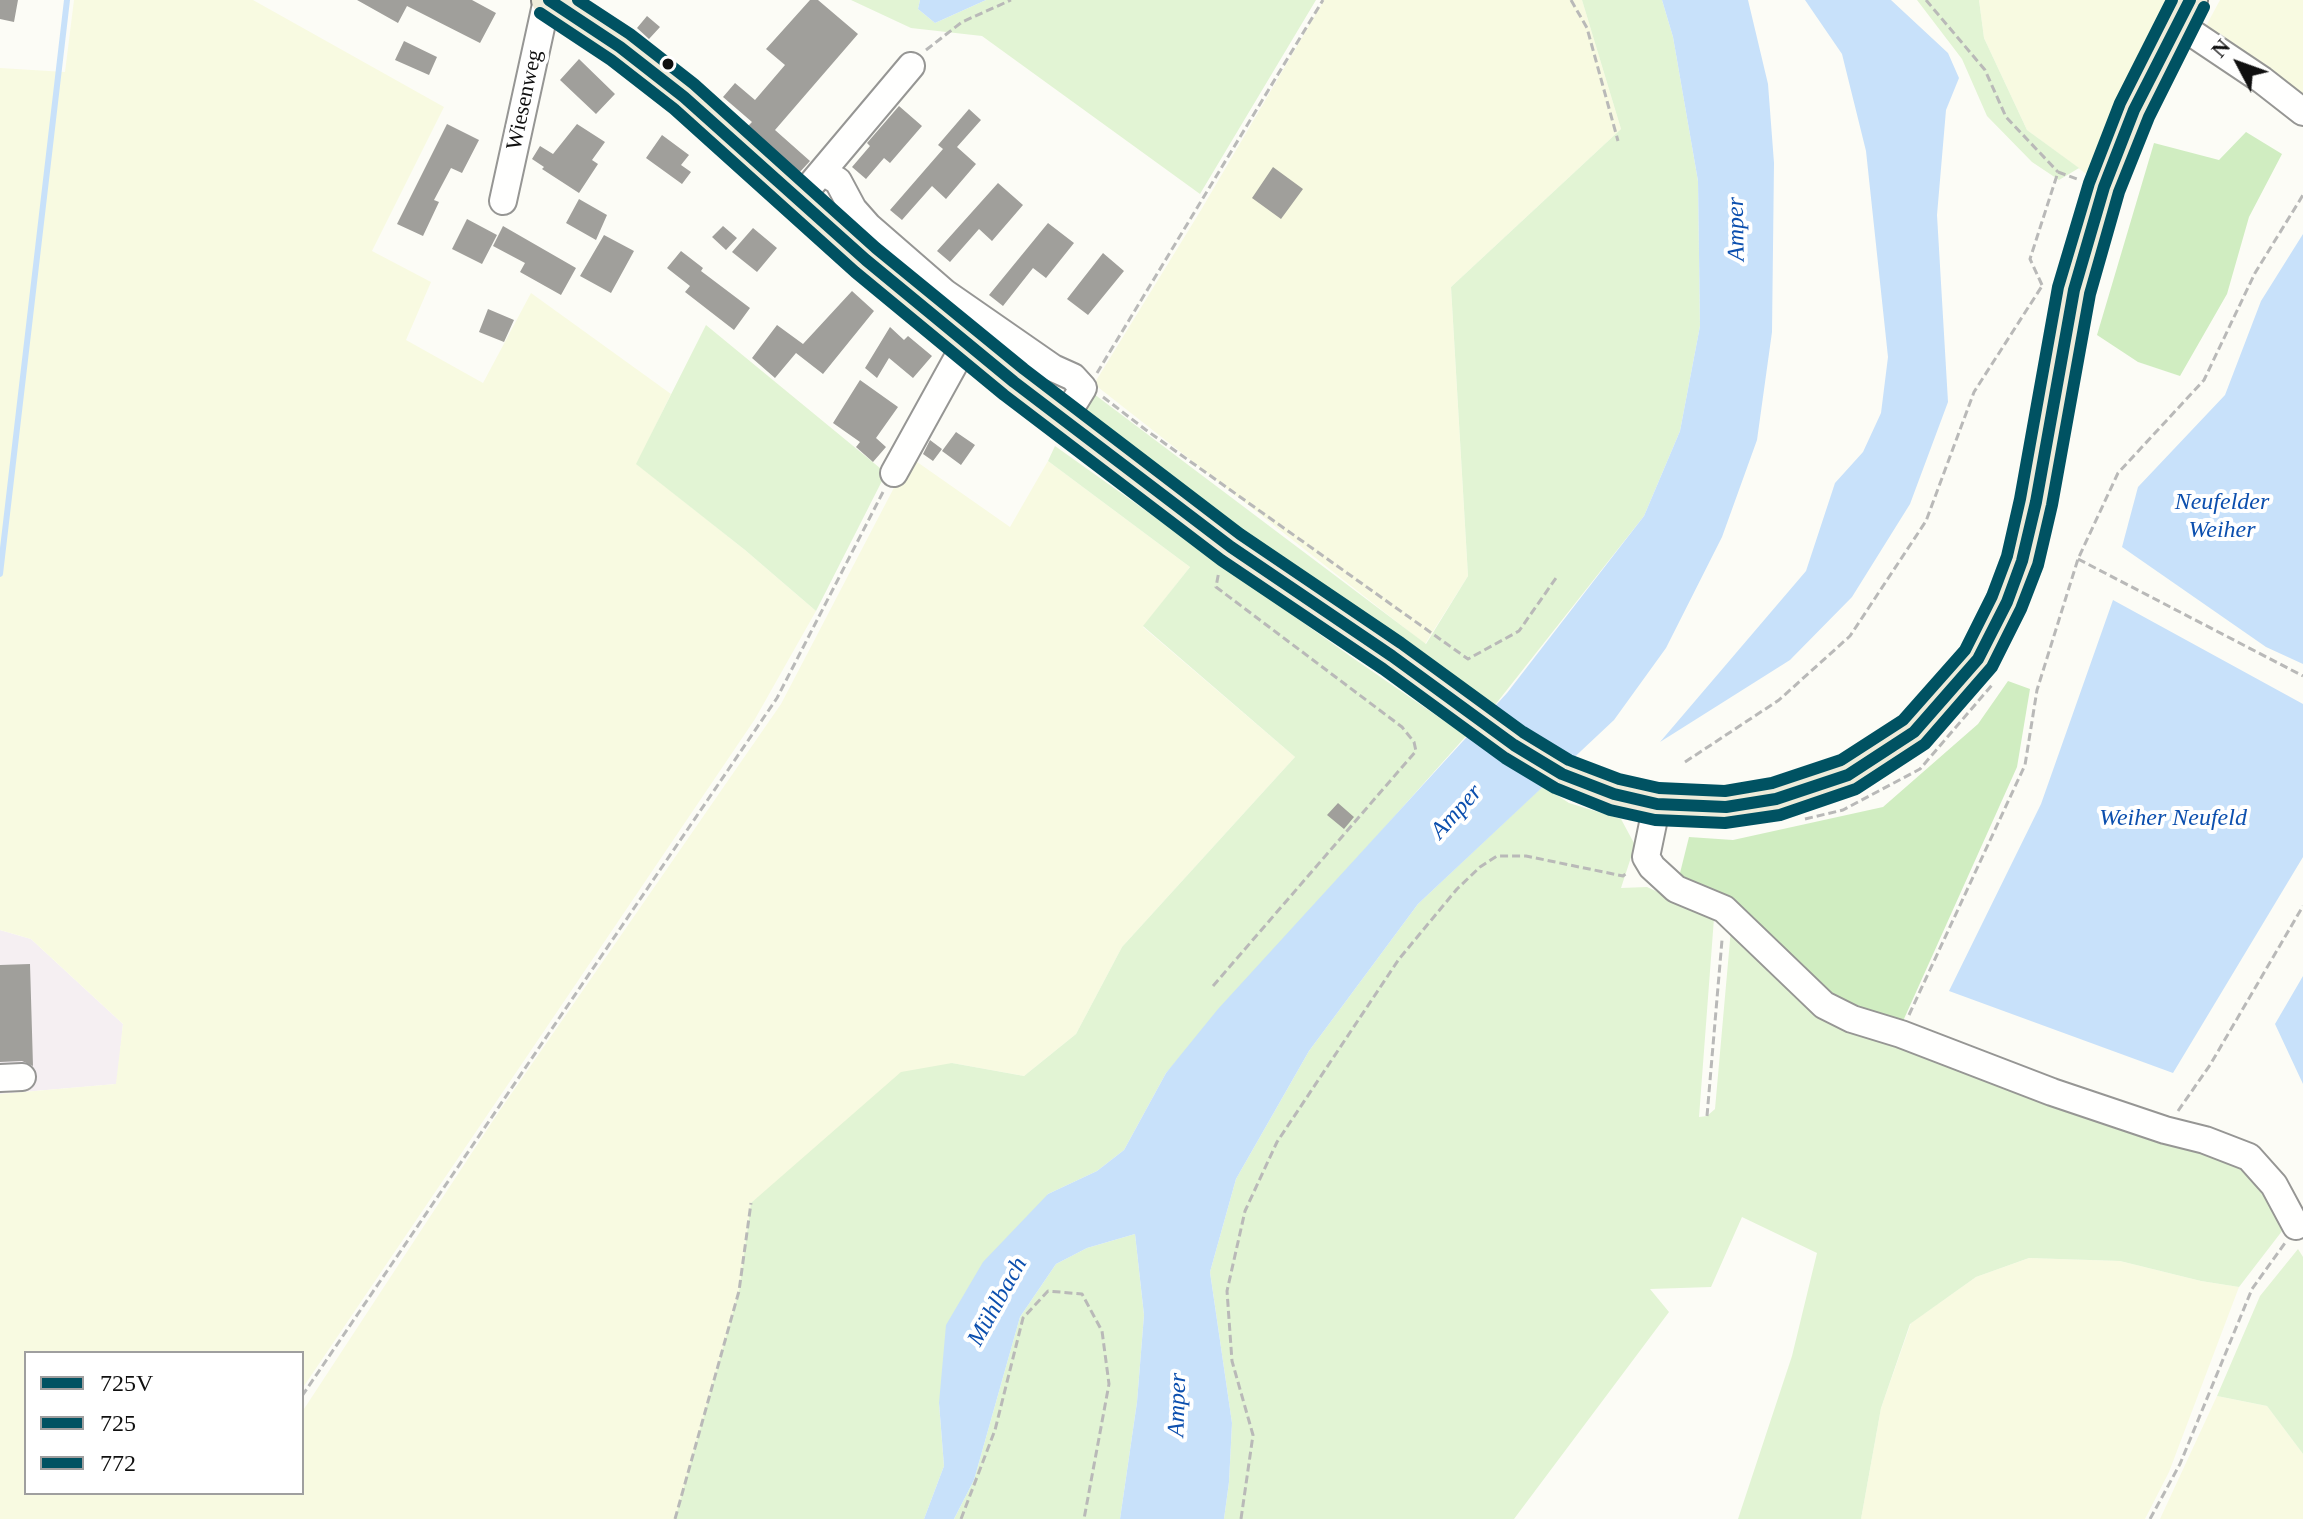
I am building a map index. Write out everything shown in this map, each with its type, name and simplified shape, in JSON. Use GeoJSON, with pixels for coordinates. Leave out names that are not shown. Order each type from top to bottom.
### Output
{"type":"FeatureCollection","features":[{"type":"Feature","properties":{"kind":"main road"},"geometry":{"type":"LineString","coordinates":[[551,1],[620,47],[684,97],[866,260],[1064,419],[1231,547],[1392,656],[1514,745],[1562,774],[1614,794],[1657,804],[1726,807],[1776,799],[1848,775],[1914,732],[1978,659],[2007,602],[2022,561],[2036,502],[2074,290],[2104,187],[2134,110],[2184,12]]}},
{"type":"Feature","properties":{"kind":"street","name":"Wiesenweg"},"geometry":{"type":"LineString","coordinates":[[503,201],[545,9],[551,1]]}},
{"type":"Feature","properties":{"kind":"street"},"geometry":{"type":"LineString","coordinates":[[2184,12],[2303,112]]}},
{"type":"Feature","properties":{"kind":"street"},"geometry":{"type":"LineString","coordinates":[[799,199],[911,66]]}},
{"type":"Feature","properties":{"kind":"street"},"geometry":{"type":"LineString","coordinates":[[823,172],[838,181],[853,209],[868,226],[945,293],[1053,368],[1089,382],[1064,419]]}},
{"type":"Feature","properties":{"kind":"street"},"geometry":{"type":"LineString","coordinates":[[894,473],[957,359],[969,345]]}},
{"type":"Feature","properties":{"kind":"street"},"geometry":{"type":"LineString","coordinates":[[1657,804],[1646,857],[1652,867],[1676,889],[1724,909],[1824,1005],[1852,1019],[1901,1034],[2052,1092],[2249,1157],[2274,1185],[2296,1226]]}},
{"type":"Feature","properties":{"kind":"path"},"geometry":{"type":"LineString","coordinates":[[911,66],[934,42],[962,22],[1011,0]]}},
{"type":"Feature","properties":{"kind":"path"},"geometry":{"type":"LineString","coordinates":[[1323,0],[1089,382],[1091,388],[1468,659],[1519,631],[1556,578]]}},
{"type":"Feature","properties":{"kind":"path"},"geometry":{"type":"LineString","coordinates":[[1571,0],[1587,28],[1618,141]]}},
{"type":"Feature","properties":{"kind":"path"},"geometry":{"type":"LineString","coordinates":[[1926,0],[1985,70],[2006,117],[2058,172],[2104,187]]}},
{"type":"Feature","properties":{"kind":"path"},"geometry":{"type":"LineString","coordinates":[[1685,762],[1779,700],[1850,636],[1926,521],[1974,392],[2042,286],[2030,259],[2058,172]]}},
{"type":"Feature","properties":{"kind":"path"},"geometry":{"type":"LineString","coordinates":[[1901,1034],[2025,765],[2037,690],[2078,559],[2118,473],[2204,380],[2255,273],[2303,195]]}},
{"type":"Feature","properties":{"kind":"path"},"geometry":{"type":"LineString","coordinates":[[304,1393],[777,698],[894,473]]}},
{"type":"Feature","properties":{"kind":"path"},"geometry":{"type":"LineString","coordinates":[[1213,986],[1416,751],[1414,742],[1402,727],[1216,587],[1220,561],[1231,547]]}},
{"type":"Feature","properties":{"kind":"path"},"geometry":{"type":"LineString","coordinates":[[2078,559],[2303,676]]}},
{"type":"Feature","properties":{"kind":"path"},"geometry":{"type":"LineString","coordinates":[[1801,820],[1843,810],[1920,769],[1990,688],[1998,674]]}},
{"type":"Feature","properties":{"kind":"path"},"geometry":{"type":"LineString","coordinates":[[1241,1519],[1253,1435],[1232,1361],[1227,1291],[1245,1211],[1277,1142],[1399,959],[1457,889],[1480,867],[1497,856],[1526,856],[1623,876],[1646,857]]}},
{"type":"Feature","properties":{"kind":"path"},"geometry":{"type":"LineString","coordinates":[[2165,1130],[2210,1065],[2303,906]]}},
{"type":"Feature","properties":{"kind":"path"},"geometry":{"type":"LineString","coordinates":[[1707,1116],[1724,909]]}},
{"type":"Feature","properties":{"kind":"path"},"geometry":{"type":"LineString","coordinates":[[675,1519],[739,1291],[751,1203]]}},
{"type":"Feature","properties":{"kind":"path"},"geometry":{"type":"LineString","coordinates":[[2150,1519],[2180,1464],[2252,1289],[2296,1226]]}},
{"type":"Feature","properties":{"kind":"path"},"geometry":{"type":"LineString","coordinates":[[961,1519],[995,1430],[1023,1318],[1048,1291],[1082,1294],[1102,1331],[1109,1384],[1084,1519]]}},
{"type":"Feature","properties":{"kind":"shaded area"},"geometry":{"type":"Polygon","coordinates":[[[0,930],[31,939],[123,1024],[117,1084],[0,1094],[0,930]]]}},
{"type":"Feature","properties":{"kind":"green space"},"geometry":{"type":"Polygon","coordinates":[[[74,0],[253,0],[444,107],[372,251],[431,282],[406,340],[483,383],[531,293],[671,394],[637,464],[816,611],[755,719],[304,1386],[304,1351],[24,1351],[24,1495],[304,1495],[304,1409],[498,1113],[781,704],[910,457],[1010,527],[1048,461],[1190,567],[1143,627],[1295,757],[1122,947],[1076,1034],[1024,1076],[952,1063],[751,1203],[739,1291],[675,1519],[0,1519],[0,1094],[116,1084],[123,1024],[31,939],[0,930],[0,68],[65,72],[74,0]]]}},
{"type":"Feature","properties":{"kind":"green space"},"geometry":{"type":"Polygon","coordinates":[[[851,0],[920,0],[918,9],[935,23],[986,0],[1316,0],[1200,194],[982,36],[911,28],[851,0]]]}},
{"type":"Feature","properties":{"kind":"green space"},"geometry":{"type":"Polygon","coordinates":[[[1324,0],[1582,0],[1621,129],[1451,287],[1468,576],[1425,644],[1094,384],[1324,0]]]}},
{"type":"Feature","properties":{"kind":"green space"},"geometry":{"type":"Polygon","coordinates":[[[1582,0],[1662,0],[1673,37],[1698,181],[1700,326],[1680,431],[1644,516],[1495,705],[1270,556],[1081,415],[1094,394],[1426,644],[1468,576],[1451,287],[1621,129],[1582,0]]]}},
{"type":"Feature","properties":{"kind":"green space"},"geometry":{"type":"Polygon","coordinates":[[[1917,0],[1979,0],[1984,38],[2027,130],[2079,168],[2059,180],[2032,162],[1987,116],[1962,59],[1917,0]]]}},
{"type":"Feature","properties":{"kind":"green space"},"geometry":{"type":"Polygon","coordinates":[[[1979,0],[2177,0],[2093,179],[2027,130],[1984,38],[1979,0]]]}},
{"type":"Feature","properties":{"kind":"green space"},"geometry":{"type":"Polygon","coordinates":[[[2220,0],[2303,0],[2303,98],[2206,26],[2220,0]]]}},
{"type":"Feature","properties":{"kind":"green space"},"geometry":{"type":"Polygon","coordinates":[[[2246,132],[2282,154],[2249,217],[2227,294],[2180,376],[2138,362],[2097,335],[2154,143],[2219,160],[2246,132]]]}},
{"type":"Feature","properties":{"kind":"green space"},"geometry":{"type":"Polygon","coordinates":[[[706,325],[886,473],[816,611],[636,464],[706,325]]]}},
{"type":"Feature","properties":{"kind":"green space"},"geometry":{"type":"Polygon","coordinates":[[[1055,446],[1466,736],[1166,1073],[1124,1150],[1097,1171],[1048,1194],[939,1403],[944,1466],[924,1519],[675,1519],[739,1291],[751,1203],[901,1072],[952,1063],[1024,1076],[1076,1034],[1122,947],[1295,757],[1143,626],[1190,567],[1048,461],[1055,446]]]}},
{"type":"Feature","properties":{"kind":"green space"},"geometry":{"type":"Polygon","coordinates":[[[2008,681],[2030,689],[2017,767],[1899,1030],[1815,996],[1722,900],[1676,889],[1689,837],[1733,840],[1883,807],[1978,724],[2008,681]]]}},
{"type":"Feature","properties":{"kind":"green space"},"geometry":{"type":"Polygon","coordinates":[[[1543,786],[1569,803],[1621,819],[1635,845],[1621,888],[1647,887],[1714,918],[1699,1117],[1707,1116],[1715,1109],[1731,929],[1818,1010],[2244,1163],[2289,1222],[2239,1287],[2120,1261],[2029,1258],[1976,1277],[1910,1324],[1881,1408],[1861,1519],[1738,1519],[1792,1356],[1817,1253],[1742,1217],[1711,1287],[1650,1289],[1669,1312],[1514,1519],[1224,1519],[1232,1423],[1210,1272],[1236,1179],[1309,1051],[1418,904],[1543,786]]]}},
{"type":"Feature","properties":{"kind":"green space"},"geometry":{"type":"Polygon","coordinates":[[[1135,1234],[1144,1315],[1137,1402],[1120,1519],[954,1519],[974,1480],[1020,1317],[1056,1264],[1087,1248],[1135,1234]]]}},
{"type":"Feature","properties":{"kind":"green space"},"geometry":{"type":"Polygon","coordinates":[[[2298,1249],[2303,1257],[2303,1454],[2267,1406],[2217,1396],[2260,1296],[2298,1249]]]}},
{"type":"Feature","properties":{"kind":"green space"},"geometry":{"type":"Polygon","coordinates":[[[2029,1258],[2120,1261],[2239,1287],[2169,1472],[2145,1519],[1861,1519],[1881,1408],[1911,1323],[1976,1277],[2029,1258]]]}},
{"type":"Feature","properties":{"kind":"green space"},"geometry":{"type":"Polygon","coordinates":[[[2217,1396],[2267,1406],[2303,1454],[2303,1519],[2160,1519],[2217,1396]]]}},
{"type":"Feature","properties":{"kind":"water"},"geometry":{"type":"Polygon","coordinates":[[[920,0],[986,0],[935,23],[918,9],[920,0]]]}},
{"type":"Feature","properties":{"kind":"water"},"geometry":{"type":"Polygon","coordinates":[[[1662,0],[1748,0],[1768,84],[1774,163],[1772,332],[1757,440],[1722,537],[1666,648],[1614,720],[1418,904],[1309,1051],[1236,1179],[1210,1272],[1232,1423],[1224,1519],[1120,1519],[1137,1402],[1144,1315],[1135,1234],[1087,1248],[1056,1264],[1020,1317],[974,1480],[954,1519],[924,1519],[944,1466],[939,1403],[946,1325],[983,1262],[1048,1194],[1097,1171],[1124,1150],[1166,1073],[1218,1009],[1507,693],[1644,516],[1680,431],[1700,326],[1698,181],[1673,37],[1662,0]]]}},
{"type":"Feature","properties":{"kind":"water"},"geometry":{"type":"Polygon","coordinates":[[[1805,0],[1891,0],[1948,53],[1959,78],[1946,110],[1937,215],[1948,402],[1910,504],[1852,597],[1790,660],[1660,742],[1806,571],[1835,483],[1863,452],[1881,413],[1888,357],[1866,151],[1842,54],[1805,0]]]}},
{"type":"Feature","properties":{"kind":"water","name":"Neufelder Weiher"},"geometry":{"type":"Polygon","coordinates":[[[2303,234],[2303,664],[2266,647],[2122,547],[2138,487],[2225,395],[2261,301],[2303,234]]]}},
{"type":"Feature","properties":{"kind":"water","name":"Weiher Neufeld"},"geometry":{"type":"Polygon","coordinates":[[[2113,600],[2303,704],[2303,857],[2173,1073],[1949,991],[2041,804],[2113,600]]]}},
{"type":"Feature","properties":{"kind":"water"},"geometry":{"type":"Polygon","coordinates":[[[2303,976],[2303,1084],[2275,1024],[2303,976]]]}},
{"type":"Feature","properties":{"kind":"building"},"geometry":{"type":"Polygon","coordinates":[[[0,0],[18,0],[14,22],[0,19],[0,0]]]}},
{"type":"Feature","properties":{"kind":"building"},"geometry":{"type":"Polygon","coordinates":[[[357,0],[472,0],[496,13],[480,43],[407,6],[398,23],[357,0]]]}},
{"type":"Feature","properties":{"kind":"building"},"geometry":{"type":"Polygon","coordinates":[[[810,0],[818,0],[858,34],[775,130],[810,161],[799,173],[747,127],[752,122],[723,97],[735,83],[755,100],[785,65],[766,49],[810,0]]]}},
{"type":"Feature","properties":{"kind":"building"},"geometry":{"type":"Polygon","coordinates":[[[647,16],[660,27],[649,39],[637,28],[647,16]]]}},
{"type":"Feature","properties":{"kind":"building"},"geometry":{"type":"Polygon","coordinates":[[[404,41],[437,57],[429,75],[395,60],[404,41]]]}},
{"type":"Feature","properties":{"kind":"building"},"geometry":{"type":"Polygon","coordinates":[[[579,59],[615,94],[596,114],[560,80],[579,59]]]}},
{"type":"Feature","properties":{"kind":"building"},"geometry":{"type":"Polygon","coordinates":[[[899,106],[922,126],[890,163],[884,158],[866,179],[852,167],[870,146],[867,143],[899,106]]]}},
{"type":"Feature","properties":{"kind":"building"},"geometry":{"type":"Polygon","coordinates":[[[969,109],[981,120],[957,147],[976,164],[946,199],[932,186],[902,220],[890,210],[943,149],[938,145],[969,109]]]}},
{"type":"Feature","properties":{"kind":"building"},"geometry":{"type":"Polygon","coordinates":[[[447,124],[479,140],[462,173],[451,168],[434,200],[439,202],[423,236],[397,224],[447,124]]]}},
{"type":"Feature","properties":{"kind":"building"},"geometry":{"type":"Polygon","coordinates":[[[577,124],[605,142],[592,160],[598,164],[579,193],[532,159],[540,146],[553,154],[577,124]]]}},
{"type":"Feature","properties":{"kind":"building"},"geometry":{"type":"Polygon","coordinates":[[[662,135],[689,155],[681,165],[691,172],[682,184],[646,158],[662,135]]]}},
{"type":"Feature","properties":{"kind":"building"},"geometry":{"type":"Polygon","coordinates":[[[1273,167],[1303,189],[1281,219],[1252,198],[1273,167]]]}},
{"type":"Feature","properties":{"kind":"building"},"geometry":{"type":"Polygon","coordinates":[[[998,183],[1023,205],[992,241],[979,229],[950,262],[937,251],[998,183]]]}},
{"type":"Feature","properties":{"kind":"building"},"geometry":{"type":"Polygon","coordinates":[[[579,199],[607,215],[596,240],[566,223],[579,199]]]}},
{"type":"Feature","properties":{"kind":"building"},"geometry":{"type":"Polygon","coordinates":[[[467,219],[497,235],[482,264],[452,249],[467,219]]]}},
{"type":"Feature","properties":{"kind":"building"},"geometry":{"type":"Polygon","coordinates":[[[1048,223],[1074,243],[1046,278],[1033,268],[1003,306],[989,295],[1048,223]]]}},
{"type":"Feature","properties":{"kind":"building"},"geometry":{"type":"Polygon","coordinates":[[[503,226],[576,268],[561,295],[520,272],[525,263],[493,246],[503,226]]]}},
{"type":"Feature","properties":{"kind":"building"},"geometry":{"type":"Polygon","coordinates":[[[723,226],[737,238],[726,250],[712,237],[723,226]]]}},
{"type":"Feature","properties":{"kind":"building"},"geometry":{"type":"Polygon","coordinates":[[[753,228],[777,248],[757,272],[732,252],[753,228]]]}},
{"type":"Feature","properties":{"kind":"building"},"geometry":{"type":"Polygon","coordinates":[[[604,235],[634,251],[611,293],[580,276],[604,235]]]}},
{"type":"Feature","properties":{"kind":"building"},"geometry":{"type":"Polygon","coordinates":[[[681,251],[703,268],[701,271],[750,308],[734,330],[685,292],[690,286],[667,268],[681,251]]]}},
{"type":"Feature","properties":{"kind":"building"},"geometry":{"type":"Polygon","coordinates":[[[1103,253],[1124,271],[1088,315],[1067,299],[1103,253]]]}},
{"type":"Feature","properties":{"kind":"building"},"geometry":{"type":"Polygon","coordinates":[[[852,291],[874,311],[823,374],[796,353],[775,378],[752,358],[777,325],[803,344],[852,291]]]}},
{"type":"Feature","properties":{"kind":"building"},"geometry":{"type":"Polygon","coordinates":[[[488,309],[514,320],[504,342],[479,332],[488,309]]]}},
{"type":"Feature","properties":{"kind":"building"},"geometry":{"type":"Polygon","coordinates":[[[890,327],[904,340],[908,336],[932,356],[913,378],[889,358],[877,378],[865,368],[890,327]]]}},
{"type":"Feature","properties":{"kind":"building"},"geometry":{"type":"Polygon","coordinates":[[[860,380],[898,407],[876,438],[886,447],[873,462],[856,447],[860,442],[833,423],[860,380]]]}},
{"type":"Feature","properties":{"kind":"building"},"geometry":{"type":"Polygon","coordinates":[[[956,432],[975,445],[961,465],[942,451],[956,432]]]}},
{"type":"Feature","properties":{"kind":"building"},"geometry":{"type":"Polygon","coordinates":[[[930,440],[942,449],[933,461],[923,454],[930,440]]]}},
{"type":"Feature","properties":{"kind":"building"},"geometry":{"type":"Polygon","coordinates":[[[1338,803],[1354,817],[1344,829],[1327,815],[1338,803]]]}},
{"type":"Feature","properties":{"kind":"building"},"geometry":{"type":"Polygon","coordinates":[[[30,964],[33,1066],[22,1061],[0,1062],[0,965],[30,964]]]}},
{"type":"Feature","properties":{"kind":"waterway"},"geometry":{"type":"LineString","coordinates":[[0,574],[67,0]]}},
{"type":"Feature","properties":{"kind":"transit line","name":"725V"},"geometry":{"type":"LineString","coordinates":[[549,0],[620,47],[684,97],[866,260],[1014,382],[1231,547],[1392,656],[1514,745],[1562,774],[1614,794],[1657,804],[1726,807],[1776,799],[1848,775],[1914,732],[1978,659],[2007,602],[2022,561],[2036,502],[2074,290],[2104,187],[2134,110],[2190,0]]}},
{"type":"Feature","properties":{"kind":"transit line","name":"772"},"geometry":{"type":"LineString","coordinates":[[578,0],[630,34],[694,84],[876,248],[1024,369],[1240,534],[1401,643],[1523,732],[1569,760],[1619,779],[1659,788],[1725,791],[1772,783],[1841,760],[1903,720],[1965,650],[1992,596],[2007,556],[2058,287],[2089,183],[2120,103],[2172,0]]}},
{"type":"Feature","properties":{"kind":"transit line","name":"725"},"geometry":{"type":"LineString","coordinates":[[540,13],[611,60],[674,109],[855,272],[1004,395],[1221,560],[1383,669],[1505,758],[1555,788],[1610,810],[1655,820],[1725,823],[1780,815],[1856,789],[1925,744],[1992,667],[2021,609],[2038,565],[2052,505],[2090,294],[2119,192],[2149,117],[2204,7]]}},
{"type":"Feature","properties":{"kind":"water label","name":"Amper"},"geometry":{"type":"Point","coordinates":[1737,229]}},
{"type":"Feature","properties":{"kind":"water label","name":"Amper"},"geometry":{"type":"Point","coordinates":[1457,812]}},
{"type":"Feature","properties":{"kind":"water label","name":"Mühlbach"},"geometry":{"type":"Point","coordinates":[998,1302]}},
{"type":"Feature","properties":{"kind":"water label","name":"Amper"},"geometry":{"type":"Point","coordinates":[1178,1405]}}]}
